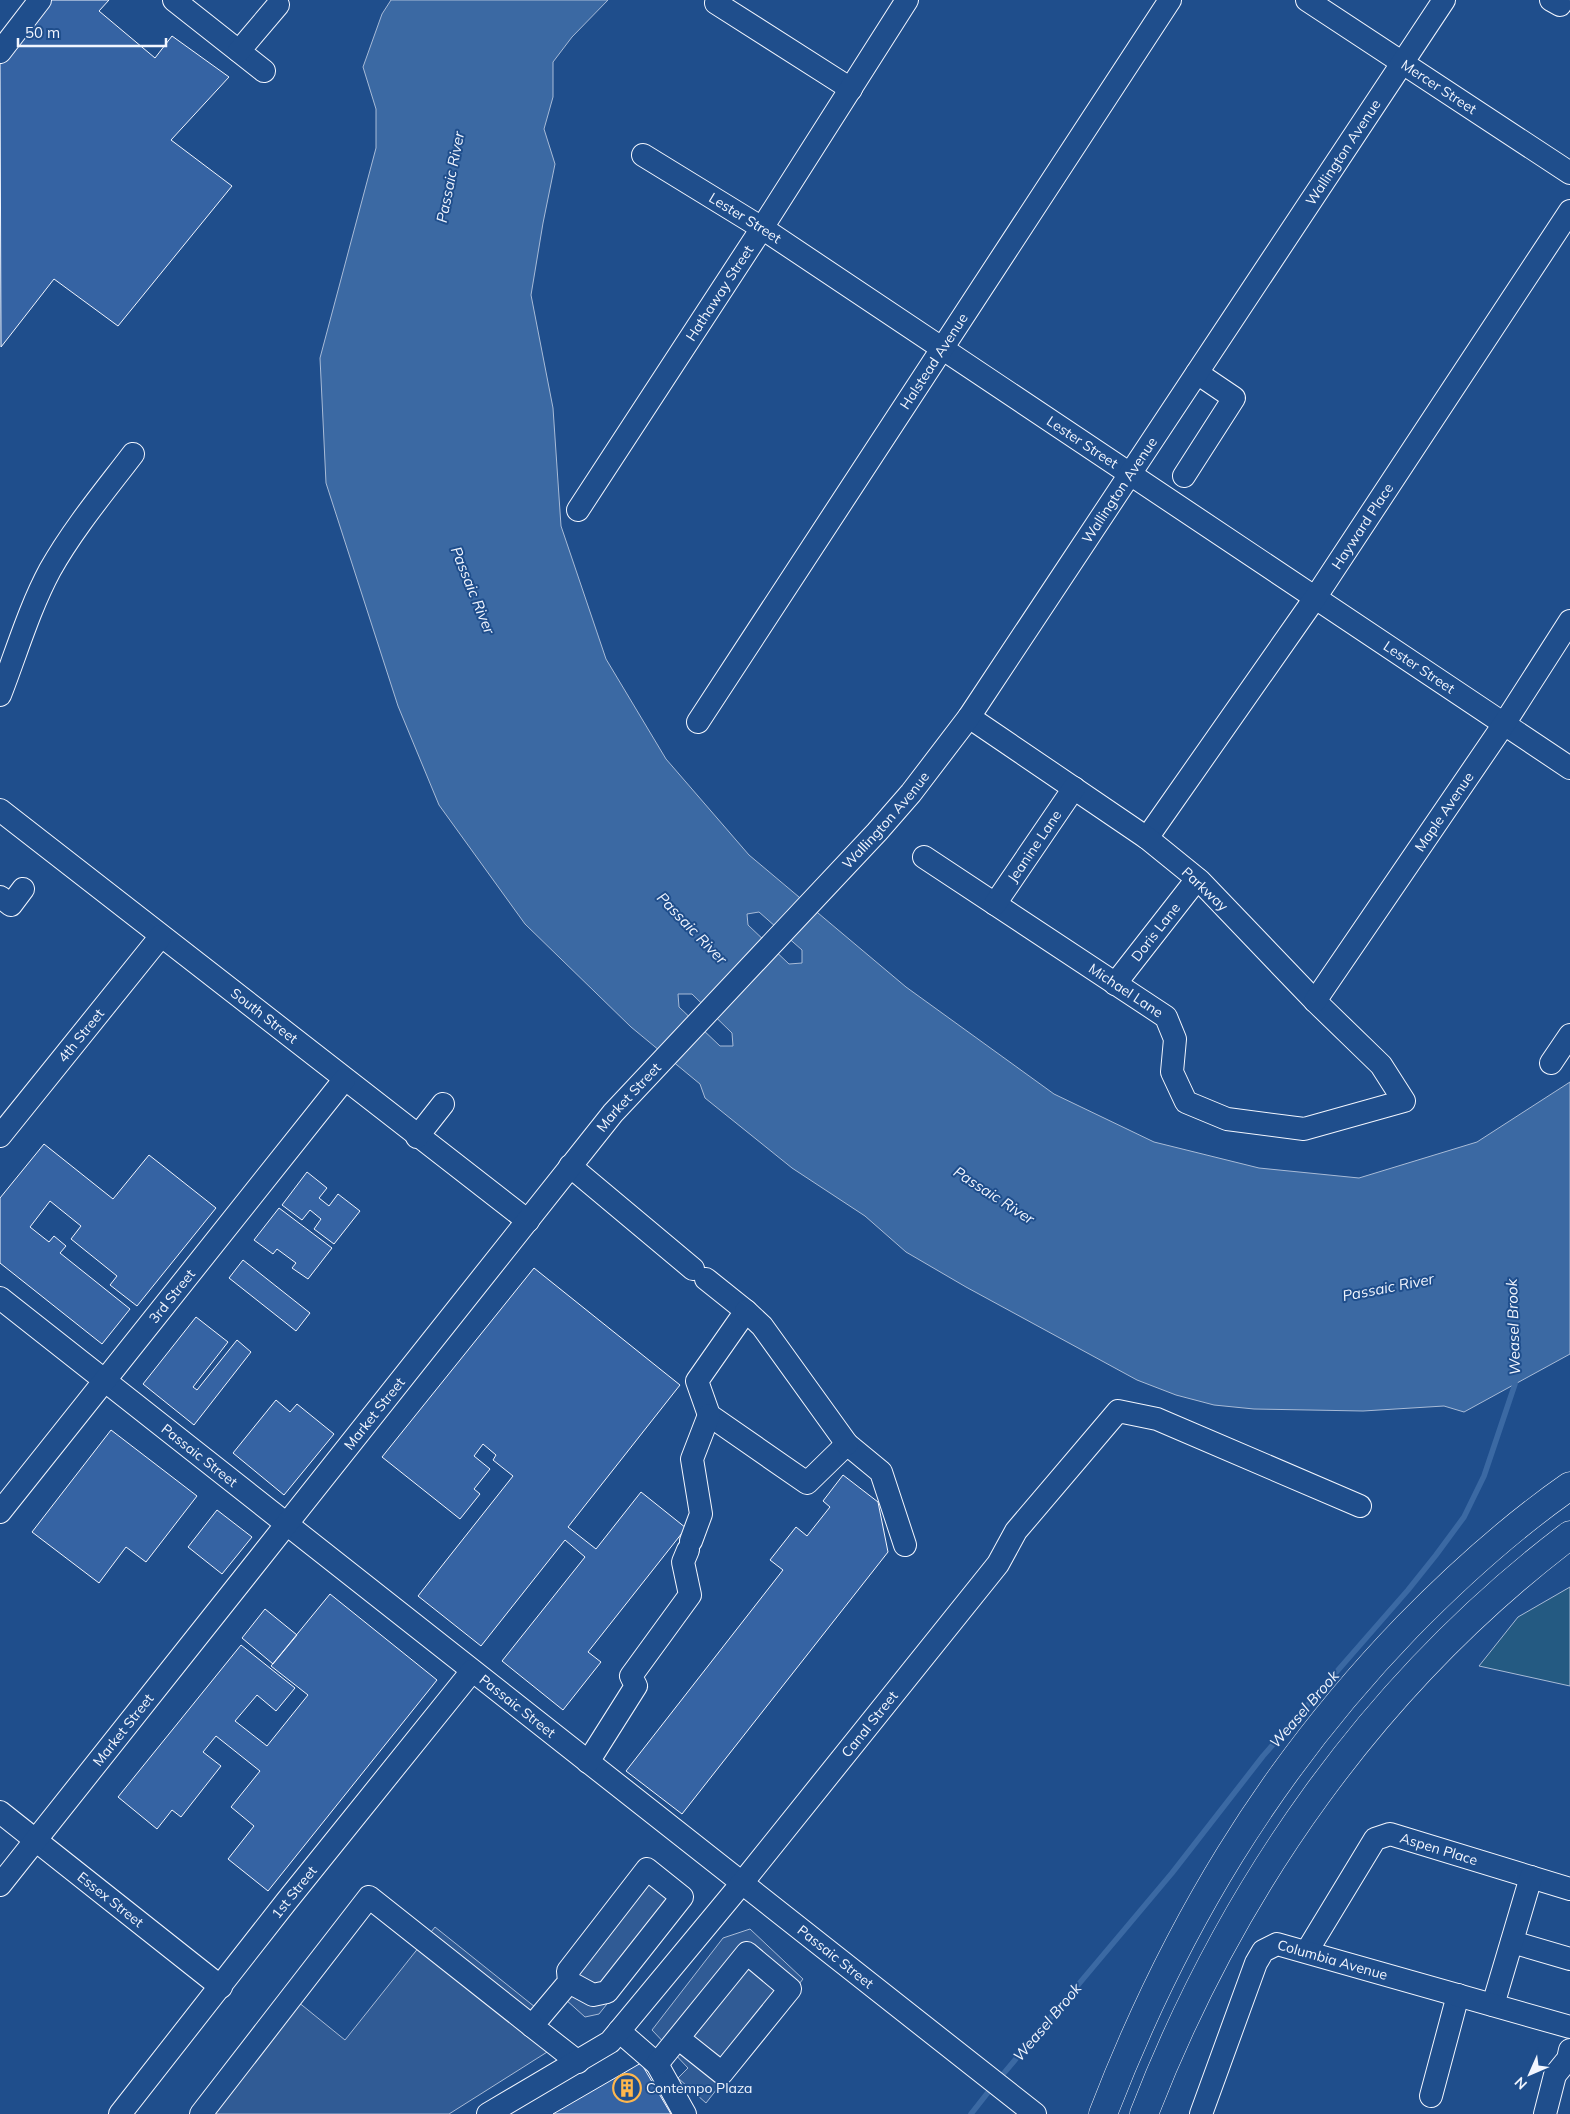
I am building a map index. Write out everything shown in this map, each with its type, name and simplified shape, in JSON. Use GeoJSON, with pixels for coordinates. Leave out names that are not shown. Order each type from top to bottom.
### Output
{"type":"FeatureCollection","features":[{"type":"Feature","properties":{"kind":"highway"},"geometry":{"type":"LineString","coordinates":[[1471,1566],[1509,1524],[1570,1470]]}},
{"type":"Feature","properties":{"kind":"highway"},"geometry":{"type":"LineString","coordinates":[[1103,2114],[1134,2038],[1180,1942],[1231,1850],[1261,1804],[1323,1720],[1359,1678],[1431,1603],[1511,1532],[1570,1486]]}},
{"type":"Feature","properties":{"kind":"highway"},"geometry":{"type":"LineString","coordinates":[[1144,2114],[1213,1960],[1264,1870],[1323,1784],[1387,1704],[1457,1630],[1523,1572],[1570,1535]]}},
{"type":"Feature","properties":{"kind":"street"},"geometry":{"type":"LineString","coordinates":[[0,52],[40,0]]}},
{"type":"Feature","properties":{"kind":"street"},"geometry":{"type":"LineString","coordinates":[[174,0],[264,71]]}},
{"type":"Feature","properties":{"kind":"street","name":"Hathaway Street"},"geometry":{"type":"LineString","coordinates":[[578,510],[762,228],[907,0]]}},
{"type":"Feature","properties":{"kind":"street","name":"Halstead Avenue"},"geometry":{"type":"LineString","coordinates":[[698,722],[1170,0]]}},
{"type":"Feature","properties":{"kind":"street","name":"Mercer Street"},"geometry":{"type":"LineString","coordinates":[[1307,0],[1570,173]]}},
{"type":"Feature","properties":{"kind":"street","name":"Wallington Avenue"},"geometry":{"type":"LineString","coordinates":[[763,954],[911,793],[969,717],[1444,0]]}},
{"type":"Feature","properties":{"kind":"street"},"geometry":{"type":"LineString","coordinates":[[716,3],[851,89]]}},
{"type":"Feature","properties":{"kind":"street"},"geometry":{"type":"LineString","coordinates":[[239,51],[280,7]]}},
{"type":"Feature","properties":{"kind":"street","name":"Lester Street"},"geometry":{"type":"LineString","coordinates":[[643,155],[762,228],[1570,768]]}},
{"type":"Feature","properties":{"kind":"street","name":"Hayward Place"},"geometry":{"type":"LineString","coordinates":[[1146,838],[1315,598],[1570,211]]}},
{"type":"Feature","properties":{"kind":"street"},"geometry":{"type":"LineString","coordinates":[[1184,476],[1234,398],[1197,373]]}},
{"type":"Feature","properties":{"kind":"street"},"geometry":{"type":"LineString","coordinates":[[0,695],[49,572],[69,540],[133,454]]}},
{"type":"Feature","properties":{"kind":"street","name":"Maple Avenue"},"geometry":{"type":"LineString","coordinates":[[1315,1001],[1504,724],[1570,621]]}},
{"type":"Feature","properties":{"kind":"street","name":"Parkway"},"geometry":{"type":"LineString","coordinates":[[969,717],[1146,838],[1197,879],[1315,1001],[1381,1065],[1404,1101]]}},
{"type":"Feature","properties":{"kind":"street","name":"Jeanine Lane"},"geometry":{"type":"LineString","coordinates":[[995,904],[1074,788]]}},
{"type":"Feature","properties":{"kind":"street","name":"South Street"},"geometry":{"type":"LineString","coordinates":[[0,810],[344,1080],[528,1221]]}},
{"type":"Feature","properties":{"kind":"street","name":"Michael Lane"},"geometry":{"type":"LineString","coordinates":[[924,857],[1166,1017],[1175,1039],[1172,1072],[1186,1102],[1227,1119],[1304,1129],[1404,1101]]}},
{"type":"Feature","properties":{"kind":"street","name":"Doris Lane"},"geometry":{"type":"LineString","coordinates":[[1115,984],[1197,879]]}},
{"type":"Feature","properties":{"kind":"street"},"geometry":{"type":"LineString","coordinates":[[0,897],[11,905],[23,889]]}},
{"type":"Feature","properties":{"kind":"street","name":"4th Street"},"geometry":{"type":"LineString","coordinates":[[0,1136],[161,936]]}},
{"type":"Feature","properties":{"kind":"street","name":"Market Street"},"geometry":{"type":"LineString","coordinates":[[0,1885],[612,1113],[763,954]]}},
{"type":"Feature","properties":{"kind":"street"},"geometry":{"type":"LineString","coordinates":[[1551,1063],[1570,1034]]}},
{"type":"Feature","properties":{"kind":"street","name":"3rd Street"},"geometry":{"type":"LineString","coordinates":[[0,1512],[344,1080]]}},
{"type":"Feature","properties":{"kind":"street"},"geometry":{"type":"LineString","coordinates":[[417,1136],[443,1104]]}},
{"type":"Feature","properties":{"kind":"street"},"geometry":{"type":"LineString","coordinates":[[570,1166],[762,1326],[847,1444],[880,1472],[905,1545]]}},
{"type":"Feature","properties":{"kind":"street","name":"Passaic Street"},"geometry":{"type":"LineString","coordinates":[[0,1298],[1035,2114]]}},
{"type":"Feature","properties":{"kind":"street"},"geometry":{"type":"LineString","coordinates":[[746,1311],[698,1381],[709,1415],[807,1483],[847,1444]]}},
{"type":"Feature","properties":{"kind":"street","name":"Canal Street"},"geometry":{"type":"LineString","coordinates":[[488,2114],[610,2042],[742,1883],[998,1564],[1016,1531],[1118,1411],[1156,1419],[1360,1506]]}},
{"type":"Feature","properties":{"kind":"street"},"geometry":{"type":"LineString","coordinates":[[588,1762],[636,1686],[631,1676],[690,1595],[683,1562],[701,1514],[692,1458],[709,1415]]}},
{"type":"Feature","properties":{"kind":"street","name":"1st Street"},"geometry":{"type":"LineString","coordinates":[[120,2114],[286,1902],[472,1671]]}},
{"type":"Feature","properties":{"kind":"street","name":"Essex Street"},"geometry":{"type":"LineString","coordinates":[[0,1812],[221,1987]]}},
{"type":"Feature","properties":{"kind":"street","name":"Aspen Place"},"geometry":{"type":"LineString","coordinates":[[1306,1951],[1375,1839],[1390,1834],[1570,1889]]}},
{"type":"Feature","properties":{"kind":"street"},"geometry":{"type":"LineString","coordinates":[[532,2026],[569,1982],[568,1971],[647,1869],[682,1897],[606,1992],[593,1994],[569,1982]]}},
{"type":"Feature","properties":{"kind":"street"},"geometry":{"type":"LineString","coordinates":[[1493,2005],[1531,1877]]}},
{"type":"Feature","properties":{"kind":"street"},"geometry":{"type":"LineString","coordinates":[[201,2114],[369,1897],[578,2062]]}},
{"type":"Feature","properties":{"kind":"street"},"geometry":{"type":"LineString","coordinates":[[1512,1942],[1570,1959]]}},
{"type":"Feature","properties":{"kind":"street","name":"Columbia Avenue"},"geometry":{"type":"LineString","coordinates":[[1201,2114],[1252,1971],[1263,1951],[1277,1944],[1570,2027]]}},
{"type":"Feature","properties":{"kind":"street"},"geometry":{"type":"LineString","coordinates":[[657,2064],[678,2038],[747,1953],[790,1989],[722,2074],[678,2038]]}},
{"type":"Feature","properties":{"kind":"street"},"geometry":{"type":"LineString","coordinates":[[1431,2096],[1458,1995]]}},
{"type":"Feature","properties":{"kind":"street"},"geometry":{"type":"LineString","coordinates":[[619,2031],[657,2064],[685,2114]]}},
{"type":"Feature","properties":{"kind":"street"},"geometry":{"type":"LineString","coordinates":[[1544,2114],[1555,2075],[1568,2059],[1570,2050]]}},
{"type":"Feature","properties":{"kind":"shaded area"},"geometry":{"type":"Polygon","coordinates":[[[1570,1587],[1570,1686],[1479,1666],[1518,1617],[1570,1587]]]}},
{"type":"Feature","properties":{"kind":"shaded area"},"geometry":{"type":"Polygon","coordinates":[[[649,1864],[691,1898],[599,2014],[585,2017],[565,1999],[542,2023],[563,2042],[449,2114],[191,2114],[287,1993],[345,2040],[435,1927],[535,2007],[649,1864]]]}},
{"type":"Feature","properties":{"kind":"shaded area"},"geometry":{"type":"Polygon","coordinates":[[[750,1929],[803,1979],[706,2103],[678,2078],[688,2068],[652,2030],[723,1938],[750,1929]]]}},
{"type":"Feature","properties":{"kind":"water","name":"Passaic River"},"geometry":{"type":"Polygon","coordinates":[[[391,0],[608,0],[572,37],[553,62],[553,97],[544,129],[555,164],[531,295],[553,408],[561,526],[606,659],[666,759],[749,855],[906,987],[1054,1094],[1154,1142],[1259,1168],[1359,1178],[1477,1142],[1570,1082],[1570,1354],[1464,1412],[1444,1406],[1363,1411],[1254,1409],[1214,1405],[1176,1395],[1137,1380],[966,1287],[906,1252],[865,1216],[792,1168],[705,1098],[700,1084],[631,1027],[525,924],[439,805],[398,706],[326,483],[320,358],[376,148],[376,109],[363,67],[382,14],[391,0]],[[759,912],[747,914],[748,925],[789,964],[802,963],[802,950],[759,912]],[[678,994],[679,1007],[720,1046],[733,1046],[732,1033],[692,994],[678,994]]]}},
{"type":"Feature","properties":{"kind":"building"},"geometry":{"type":"Polygon","coordinates":[[[48,0],[109,0],[99,11],[155,58],[172,36],[229,77],[171,140],[232,186],[118,326],[54,279],[1,347],[0,63],[48,0]]]}},
{"type":"Feature","properties":{"kind":"building"},"geometry":{"type":"Polygon","coordinates":[[[44,1144],[113,1199],[149,1155],[216,1208],[137,1306],[110,1285],[117,1276],[71,1239],[81,1226],[50,1201],[30,1227],[49,1242],[54,1236],[66,1246],[60,1253],[130,1309],[102,1344],[0,1263],[0,1198],[44,1144]]]}},
{"type":"Feature","properties":{"kind":"building"},"geometry":{"type":"Polygon","coordinates":[[[307,1172],[327,1188],[319,1198],[329,1206],[338,1194],[360,1211],[334,1244],[314,1229],[321,1219],[310,1210],[302,1220],[282,1205],[307,1172]]]}},
{"type":"Feature","properties":{"kind":"building"},"geometry":{"type":"Polygon","coordinates":[[[279,1208],[332,1248],[308,1279],[292,1268],[296,1263],[277,1249],[273,1254],[254,1240],[279,1208]]]}},
{"type":"Feature","properties":{"kind":"building"},"geometry":{"type":"Polygon","coordinates":[[[243,1260],[310,1313],[296,1331],[229,1278],[243,1260]]]}},
{"type":"Feature","properties":{"kind":"building"},"geometry":{"type":"Polygon","coordinates":[[[534,1268],[680,1385],[568,1527],[596,1549],[641,1492],[686,1528],[588,1652],[601,1662],[563,1710],[502,1661],[585,1557],[565,1540],[481,1646],[418,1596],[513,1476],[493,1460],[496,1455],[483,1444],[474,1456],[490,1469],[474,1489],[480,1494],[460,1519],[382,1457],[534,1268]]]}},
{"type":"Feature","properties":{"kind":"building"},"geometry":{"type":"Polygon","coordinates":[[[196,1317],[228,1342],[193,1387],[197,1390],[237,1340],[251,1352],[194,1425],[143,1384],[196,1317]]]}},
{"type":"Feature","properties":{"kind":"building"},"geometry":{"type":"Polygon","coordinates":[[[276,1400],[290,1412],[297,1404],[334,1434],[284,1495],[233,1453],[276,1400]]]}},
{"type":"Feature","properties":{"kind":"building"},"geometry":{"type":"Polygon","coordinates":[[[111,1430],[197,1496],[146,1562],[126,1547],[99,1583],[32,1532],[111,1430]]]}},
{"type":"Feature","properties":{"kind":"building"},"geometry":{"type":"Polygon","coordinates":[[[843,1475],[878,1502],[888,1552],[682,1814],[626,1771],[783,1570],[770,1560],[796,1527],[807,1536],[830,1507],[823,1501],[843,1475]]]}},
{"type":"Feature","properties":{"kind":"building"},"geometry":{"type":"Polygon","coordinates":[[[217,1510],[252,1537],[222,1574],[188,1547],[217,1510]]]}},
{"type":"Feature","properties":{"kind":"building"},"geometry":{"type":"Polygon","coordinates":[[[330,1594],[437,1680],[268,1891],[228,1859],[254,1826],[231,1807],[260,1771],[216,1736],[203,1752],[221,1766],[181,1817],[172,1810],[157,1829],[118,1797],[241,1645],[295,1688],[276,1711],[257,1695],[235,1721],[267,1746],[308,1695],[271,1666],[330,1594]]]}},
{"type":"Feature","properties":{"kind":"building"},"geometry":{"type":"Polygon","coordinates":[[[265,1609],[297,1635],[273,1664],[242,1638],[265,1609]]]}},
{"type":"Feature","properties":{"kind":"building","name":"Contempo Plaza"},"geometry":{"type":"Polygon","coordinates":[[[641,2063],[671,2114],[553,2114],[641,2063]]]}},
{"type":"Feature","properties":{"kind":"waterway","name":"Weasel Brook"},"geometry":{"type":"LineString","coordinates":[[999,2079],[1172,1873],[1263,1756],[1408,1590],[1464,1517],[1484,1476],[1515,1384],[1515,1378]]}},
{"type":"Feature","properties":{"kind":"waterway","name":"Weasel Brook"},"geometry":{"type":"LineString","coordinates":[[971,2114],[993,2086]]}},
{"type":"Feature","properties":{"kind":"place","name":"Contempo Plaza"},"geometry":{"type":"Point","coordinates":[627,2088]}}]}
